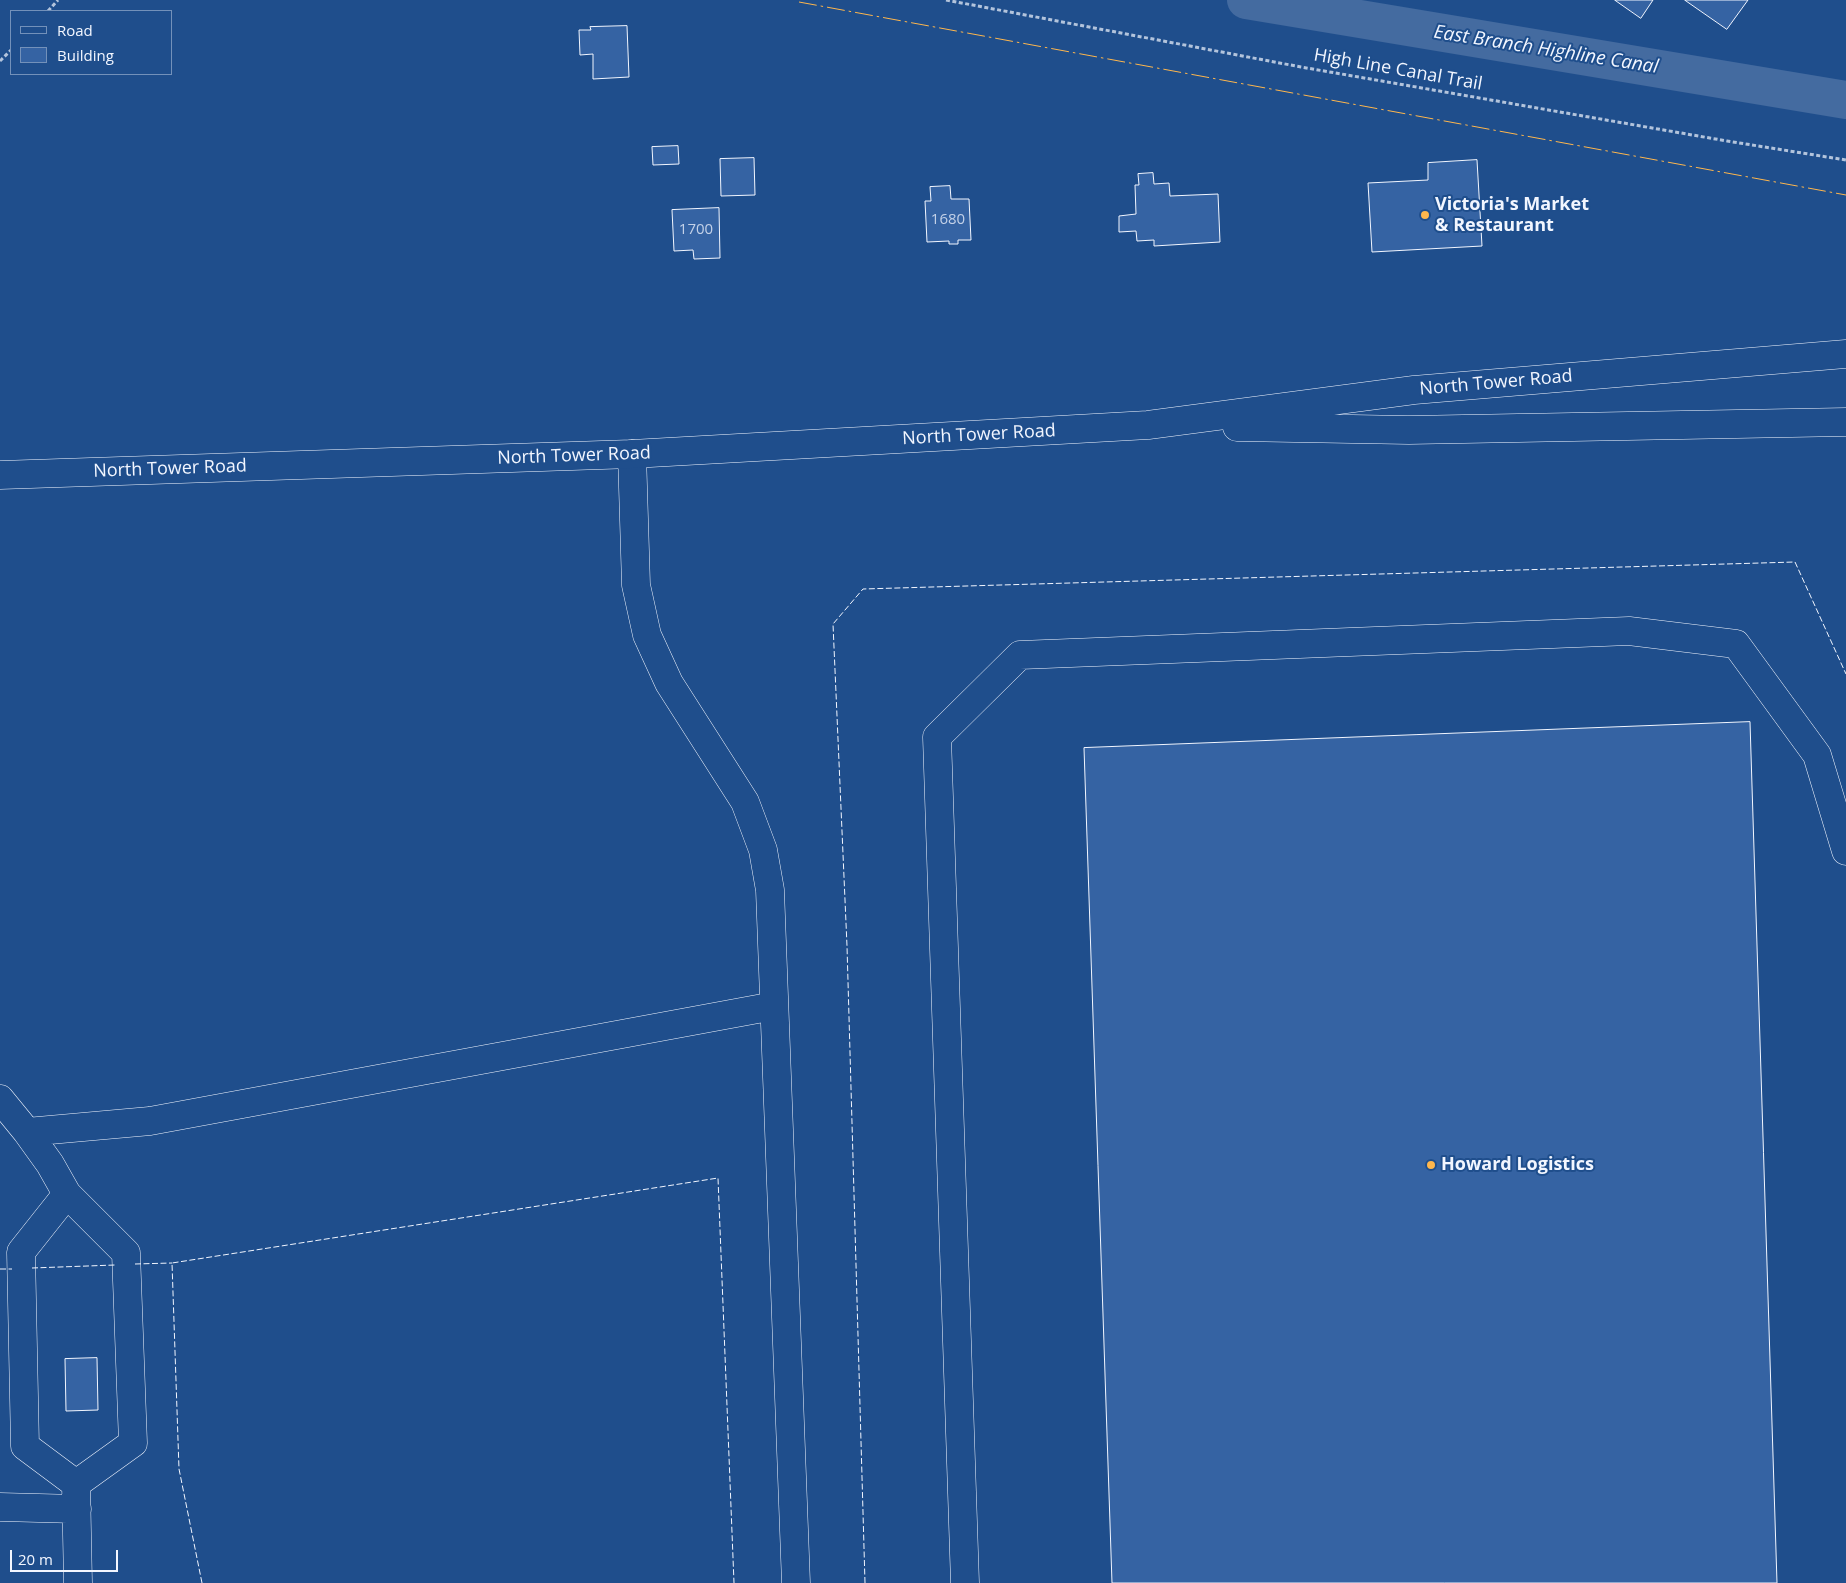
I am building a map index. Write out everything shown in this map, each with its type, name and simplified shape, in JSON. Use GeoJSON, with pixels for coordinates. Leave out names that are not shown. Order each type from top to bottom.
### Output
{"type":"FeatureCollection","features":[{"type":"Feature","properties":{"kind":"main road","name":"North Tower Road"},"geometry":{"type":"LineString","coordinates":[[0,474],[632,454],[1148,425],[1414,390],[1846,354]]}},
{"type":"Feature","properties":{"kind":"main road","name":"North Tower Road"},"geometry":{"type":"LineString","coordinates":[[1148,425],[1409,430],[1846,422]]}},
{"type":"Feature","properties":{"kind":"main road"},"geometry":{"type":"LineString","coordinates":[[632,454],[636,585],[647,635],[669,683],[745,802],[762,850],[770,890],[796,1583]]}},
{"type":"Feature","properties":{"kind":"main road"},"geometry":{"type":"LineString","coordinates":[[965,1583],[937,737],[1020,654],[1630,631],[1736,644],[1817,755],[1846,851]]}},
{"type":"Feature","properties":{"kind":"main road"},"geometry":{"type":"LineString","coordinates":[[27,1132],[150,1120],[774,1006]]}},
{"type":"Feature","properties":{"kind":"main road"},"geometry":{"type":"LineString","coordinates":[[0,1098],[50,1164],[67,1194],[126,1253],[133,1443],[77,1496],[0,1507]]}},
{"type":"Feature","properties":{"kind":"main road"},"geometry":{"type":"LineString","coordinates":[[67,1194],[22,1252],[25,1446],[77,1496],[78,1583]]}},
{"type":"Feature","properties":{"kind":"path"},"geometry":{"type":"LineString","coordinates":[[49,10],[58,0]]}},
{"type":"Feature","properties":{"kind":"path","name":"High Line Canal Trail"},"geometry":{"type":"LineString","coordinates":[[946,0],[1301,67],[1727,142],[1846,160]]}},
{"type":"Feature","properties":{"kind":"path"},"geometry":{"type":"LineString","coordinates":[[0,61],[10,51]]}},
{"type":"Feature","properties":{"kind":"building"},"geometry":{"type":"Polygon","coordinates":[[[1615,0],[1653,0],[1641,18],[1615,0]]]}},
{"type":"Feature","properties":{"kind":"building"},"geometry":{"type":"Polygon","coordinates":[[[1685,0],[1748,0],[1727,29],[1685,0]]]}},
{"type":"Feature","properties":{"kind":"building"},"geometry":{"type":"Polygon","coordinates":[[[627,26],[629,77],[593,79],[593,54],[580,55],[579,30],[591,30],[590,27],[627,26]]]}},
{"type":"Feature","properties":{"kind":"building"},"geometry":{"type":"Polygon","coordinates":[[[678,146],[679,164],[653,165],[652,147],[678,146]]]}},
{"type":"Feature","properties":{"kind":"building"},"geometry":{"type":"Polygon","coordinates":[[[754,158],[755,195],[721,196],[720,159],[754,158]]]}},
{"type":"Feature","properties":{"kind":"building","name":"Victoria's Market & Restaurant"},"geometry":{"type":"Polygon","coordinates":[[[1477,160],[1482,246],[1372,252],[1368,183],[1428,180],[1428,163],[1477,160]]]}},
{"type":"Feature","properties":{"kind":"building"},"geometry":{"type":"Polygon","coordinates":[[[1153,173],[1154,184],[1169,183],[1170,196],[1218,194],[1220,242],[1154,246],[1154,240],[1137,241],[1136,231],[1119,232],[1119,216],[1136,214],[1135,185],[1139,185],[1138,174],[1153,173]]]}},
{"type":"Feature","properties":{"kind":"building"},"geometry":{"type":"Polygon","coordinates":[[[950,186],[951,199],[969,199],[971,240],[958,240],[958,244],[949,244],[949,241],[927,242],[925,201],[931,201],[930,187],[950,186]]]}},
{"type":"Feature","properties":{"kind":"building"},"geometry":{"type":"Polygon","coordinates":[[[719,208],[720,258],[694,259],[693,250],[674,251],[672,210],[719,208]]]}},
{"type":"Feature","properties":{"kind":"building","name":"Howard Logistics"},"geometry":{"type":"Polygon","coordinates":[[[1750,722],[1777,1583],[1112,1583],[1084,748],[1750,722]]]}},
{"type":"Feature","properties":{"kind":"building"},"geometry":{"type":"Polygon","coordinates":[[[97,1358],[98,1410],[66,1411],[65,1359],[97,1358]]]}},
{"type":"Feature","properties":{"kind":"waterway","name":"East Branch Highline Canal"},"geometry":{"type":"LineString","coordinates":[[1246,0],[1846,100]]}},
{"type":"Feature","properties":{"kind":"fence"},"geometry":{"type":"LineString","coordinates":[[865,1583],[847,946],[833,624],[863,589],[1795,562],[1846,674]]}},
{"type":"Feature","properties":{"kind":"fence"},"geometry":{"type":"LineString","coordinates":[[202,1583],[179,1469],[172,1263],[718,1178],[734,1583]]}},
{"type":"Feature","properties":{"kind":"fence"},"geometry":{"type":"LineString","coordinates":[[135,1264],[172,1263]]}},
{"type":"Feature","properties":{"kind":"fence"},"geometry":{"type":"LineString","coordinates":[[32,1268],[115,1265]]}},
{"type":"Feature","properties":{"kind":"fence"},"geometry":{"type":"LineString","coordinates":[[0,1269],[12,1269]]}},
{"type":"Feature","properties":{"kind":"power"},"geometry":{"type":"LineString","coordinates":[[799,2],[1846,195]]}},
{"type":"Feature","properties":{"kind":"place","name":"Victoria's Market & Restaurant"},"geometry":{"type":"Point","coordinates":[1425,215]}},
{"type":"Feature","properties":{"kind":"place","name":"Howard Logistics"},"geometry":{"type":"Point","coordinates":[1431,1165]}}]}
